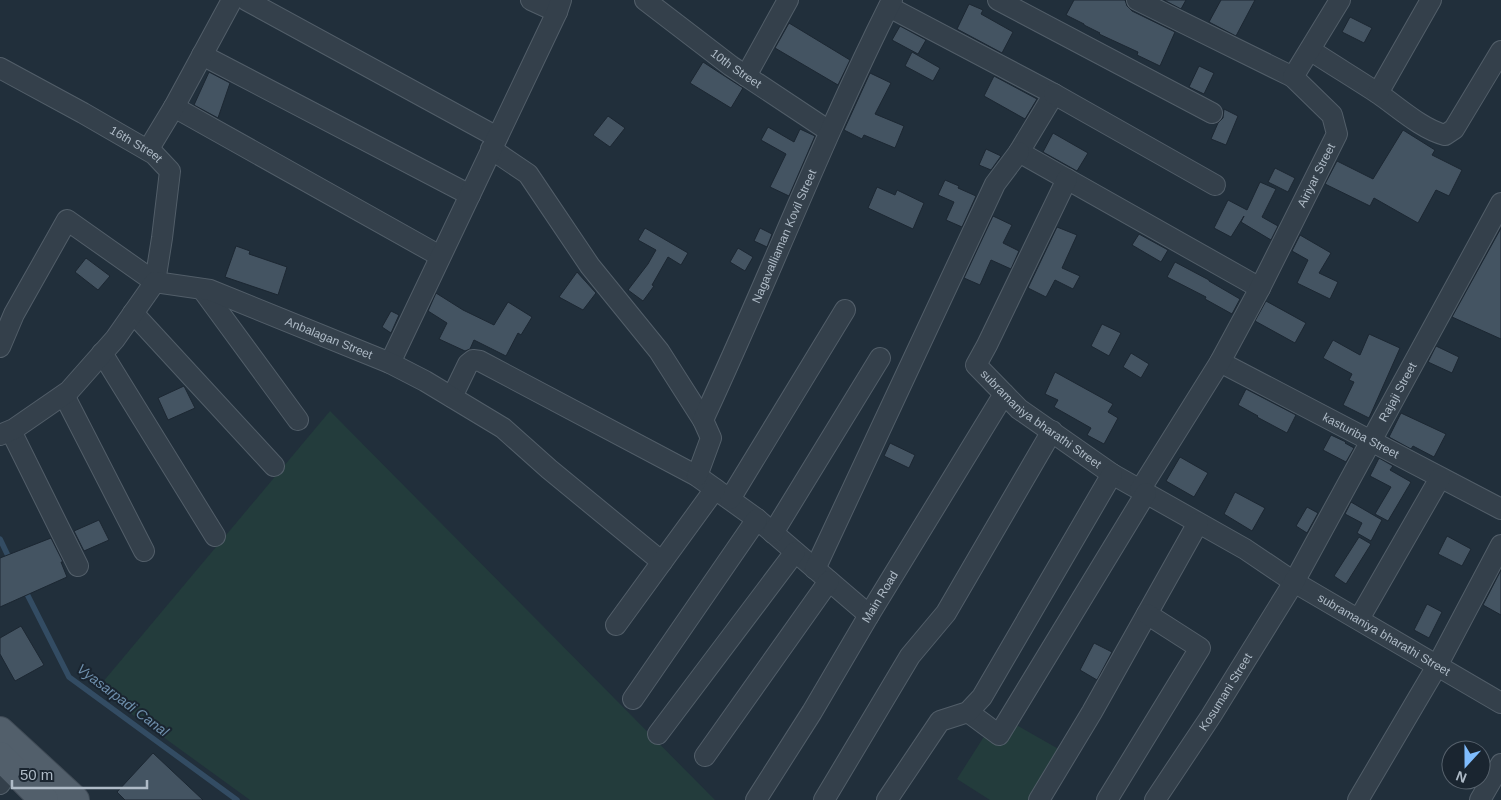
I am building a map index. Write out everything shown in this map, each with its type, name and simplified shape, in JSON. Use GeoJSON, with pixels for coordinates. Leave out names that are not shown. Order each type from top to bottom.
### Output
{"type":"FeatureCollection","features":[{"type":"Feature","properties":{"kind":"main road"},"geometry":{"type":"LineString","coordinates":[[0,731],[75,800]]}},
{"type":"Feature","properties":{"kind":"main road"},"geometry":{"type":"LineString","coordinates":[[3,769],[44,800]]}},
{"type":"Feature","properties":{"kind":"street"},"geometry":{"type":"LineString","coordinates":[[148,150],[174,107],[232,0]]}},
{"type":"Feature","properties":{"kind":"street"},"geometry":{"type":"LineString","coordinates":[[246,0],[494,143],[528,174],[590,266],[659,351],[703,420],[711,438],[696,476]]}},
{"type":"Feature","properties":{"kind":"street"},"geometry":{"type":"LineString","coordinates":[[390,363],[559,6],[531,0]]}},
{"type":"Feature","properties":{"kind":"street","name":"10th Street"},"geometry":{"type":"LineString","coordinates":[[645,0],[746,76],[829,131]]}},
{"type":"Feature","properties":{"kind":"street"},"geometry":{"type":"LineString","coordinates":[[746,76],[788,0]]}},
{"type":"Feature","properties":{"kind":"street"},"geometry":{"type":"LineString","coordinates":[[998,0],[1212,113]]}},
{"type":"Feature","properties":{"kind":"street","name":"Airiyar Street"},"geometry":{"type":"LineString","coordinates":[[968,712],[999,736],[1220,362],[1260,288],[1337,134],[1332,115],[1293,78],[1137,0]]}},
{"type":"Feature","properties":{"kind":"street"},"geometry":{"type":"LineString","coordinates":[[1293,78],[1340,0]]}},
{"type":"Feature","properties":{"kind":"street"},"geometry":{"type":"LineString","coordinates":[[1378,93],[1431,0]]}},
{"type":"Feature","properties":{"kind":"street"},"geometry":{"type":"LineString","coordinates":[[890,4],[1215,185]]}},
{"type":"Feature","properties":{"kind":"street","name":"Nagavalliaman Kovil Street"},"geometry":{"type":"LineString","coordinates":[[703,420],[829,131],[890,4]]}},
{"type":"Feature","properties":{"kind":"street"},"geometry":{"type":"LineString","coordinates":[[1310,50],[1435,132],[1445,135],[1454,129],[1501,51]]}},
{"type":"Feature","properties":{"kind":"street"},"geometry":{"type":"LineString","coordinates":[[202,55],[470,195]]}},
{"type":"Feature","properties":{"kind":"street","name":"16th Street"},"geometry":{"type":"LineString","coordinates":[[0,68],[148,150],[170,170],[155,282]]}},
{"type":"Feature","properties":{"kind":"street"},"geometry":{"type":"LineString","coordinates":[[705,756],[822,575],[995,184],[1019,152],[1054,94]]}},
{"type":"Feature","properties":{"kind":"street"},"geometry":{"type":"LineString","coordinates":[[174,107],[440,256]]}},
{"type":"Feature","properties":{"kind":"street"},"geometry":{"type":"LineString","coordinates":[[1019,152],[1260,288]]}},
{"type":"Feature","properties":{"kind":"street","name":"subramaniya bharathi Street"},"geometry":{"type":"LineString","coordinates":[[1067,179],[976,365],[1019,409],[1112,474],[1198,522],[1294,582],[1501,704]]}},
{"type":"Feature","properties":{"kind":"street","name":"Rajaji Street"},"geometry":{"type":"LineString","coordinates":[[1294,582],[1501,202]]}},
{"type":"Feature","properties":{"kind":"street"},"geometry":{"type":"LineString","coordinates":[[0,347],[14,314],[67,220],[155,282],[115,339],[69,391],[5,433],[78,566]]}},
{"type":"Feature","properties":{"kind":"street","name":"Anbalagan Street"},"geometry":{"type":"LineString","coordinates":[[155,282],[210,290],[390,363],[425,381],[503,428],[549,469],[662,562]]}},
{"type":"Feature","properties":{"kind":"street"},"geometry":{"type":"LineString","coordinates":[[202,289],[298,420]]}},
{"type":"Feature","properties":{"kind":"street"},"geometry":{"type":"LineString","coordinates":[[616,625],[662,562],[722,494],[845,310]]}},
{"type":"Feature","properties":{"kind":"street"},"geometry":{"type":"LineString","coordinates":[[133,313],[274,466]]}},
{"type":"Feature","properties":{"kind":"street"},"geometry":{"type":"LineString","coordinates":[[102,353],[215,536]]}},
{"type":"Feature","properties":{"kind":"street"},"geometry":{"type":"LineString","coordinates":[[773,533],[880,358]]}},
{"type":"Feature","properties":{"kind":"street"},"geometry":{"type":"LineString","coordinates":[[452,397],[468,364],[473,360],[480,361],[696,476],[757,519],[869,615]]}},
{"type":"Feature","properties":{"kind":"street","name":"kasturiba Street"},"geometry":{"type":"LineString","coordinates":[[1220,362],[1501,509]]}},
{"type":"Feature","properties":{"kind":"street","name":"Main Road"},"geometry":{"type":"LineString","coordinates":[[756,800],[812,712],[1004,394]]}},
{"type":"Feature","properties":{"kind":"street"},"geometry":{"type":"LineString","coordinates":[[64,395],[144,550]]}},
{"type":"Feature","properties":{"kind":"street"},"geometry":{"type":"LineString","coordinates":[[824,800],[910,656],[946,612],[1052,431]]}},
{"type":"Feature","properties":{"kind":"street"},"geometry":{"type":"LineString","coordinates":[[887,800],[940,721],[968,712],[982,697],[1112,474]]}},
{"type":"Feature","properties":{"kind":"street"},"geometry":{"type":"LineString","coordinates":[[1359,620],[1440,478]]}},
{"type":"Feature","properties":{"kind":"street"},"geometry":{"type":"LineString","coordinates":[[632,698],[757,519]]}},
{"type":"Feature","properties":{"kind":"street"},"geometry":{"type":"LineString","coordinates":[[1039,800],[1092,712],[1198,522]]}},
{"type":"Feature","properties":{"kind":"street"},"geometry":{"type":"LineString","coordinates":[[1358,800],[1437,666],[1501,545]]}},
{"type":"Feature","properties":{"kind":"street"},"geometry":{"type":"LineString","coordinates":[[658,734],[795,552]]}},
{"type":"Feature","properties":{"kind":"street","name":"Kosumani Street"},"geometry":{"type":"LineString","coordinates":[[1155,800],[1211,716],[1294,582]]}},
{"type":"Feature","properties":{"kind":"street"},"geometry":{"type":"LineString","coordinates":[[1107,800],[1200,648],[1147,614]]}},
{"type":"Feature","properties":{"kind":"street"},"geometry":{"type":"LineString","coordinates":[[1480,800],[1501,764]]}},
{"type":"Feature","properties":{"kind":"green space"},"geometry":{"type":"Polygon","coordinates":[[[330,411],[715,800],[250,800],[97,689],[330,411]]]}},
{"type":"Feature","properties":{"kind":"green space"},"geometry":{"type":"Polygon","coordinates":[[[1013,723],[1062,751],[1034,800],[990,800],[957,779],[985,735],[1013,723]]]}},
{"type":"Feature","properties":{"kind":"building"},"geometry":{"type":"Polygon","coordinates":[[[1074,0],[1125,0],[1127,6],[1132,11],[1175,32],[1160,66],[1137,55],[1138,52],[1099,34],[1066,15],[1074,0]]]}},
{"type":"Feature","properties":{"kind":"building"},"geometry":{"type":"Polygon","coordinates":[[[1164,0],[1186,0],[1181,9],[1164,0]]]}},
{"type":"Feature","properties":{"kind":"building"},"geometry":{"type":"Polygon","coordinates":[[[1221,0],[1255,0],[1236,36],[1209,22],[1221,0]]]}},
{"type":"Feature","properties":{"kind":"building"},"geometry":{"type":"Polygon","coordinates":[[[969,4],[983,10],[981,14],[1013,32],[1002,53],[957,29],[969,4]]]}},
{"type":"Feature","properties":{"kind":"building"},"geometry":{"type":"Polygon","coordinates":[[[1350,17],[1372,28],[1364,43],[1342,32],[1350,17]]]}},
{"type":"Feature","properties":{"kind":"building"},"geometry":{"type":"Polygon","coordinates":[[[789,23],[850,60],[838,85],[775,48],[789,23]]]}},
{"type":"Feature","properties":{"kind":"building"},"geometry":{"type":"Polygon","coordinates":[[[900,26],[926,40],[918,54],[892,40],[900,26]]]}},
{"type":"Feature","properties":{"kind":"building"},"geometry":{"type":"Polygon","coordinates":[[[912,52],[940,68],[933,81],[905,66],[912,52]]]}},
{"type":"Feature","properties":{"kind":"building"},"geometry":{"type":"Polygon","coordinates":[[[703,62],[743,88],[731,108],[690,83],[703,62]]]}},
{"type":"Feature","properties":{"kind":"building"},"geometry":{"type":"Polygon","coordinates":[[[1199,66],[1214,73],[1204,94],[1189,87],[1199,66]]]}},
{"type":"Feature","properties":{"kind":"building"},"geometry":{"type":"Polygon","coordinates":[[[209,72],[230,83],[218,118],[194,105],[209,72]]]}},
{"type":"Feature","properties":{"kind":"building"},"geometry":{"type":"Polygon","coordinates":[[[870,73],[891,83],[875,114],[904,126],[895,148],[864,135],[862,139],[844,130],[870,73]]]}},
{"type":"Feature","properties":{"kind":"building"},"geometry":{"type":"Polygon","coordinates":[[[994,76],[1037,99],[1025,119],[984,96],[994,76]]]}},
{"type":"Feature","properties":{"kind":"building"},"geometry":{"type":"Polygon","coordinates":[[[1224,109],[1238,116],[1226,145],[1211,139],[1218,123],[1223,118],[1224,109]]]}},
{"type":"Feature","properties":{"kind":"building"},"geometry":{"type":"Polygon","coordinates":[[[608,116],[625,128],[610,147],[593,135],[608,116]]]}},
{"type":"Feature","properties":{"kind":"building"},"geometry":{"type":"Polygon","coordinates":[[[768,127],[794,142],[800,129],[815,136],[789,196],[770,187],[786,154],[761,140],[768,127]]]}},
{"type":"Feature","properties":{"kind":"building"},"geometry":{"type":"Polygon","coordinates":[[[1403,130],[1435,150],[1432,155],[1462,170],[1449,196],[1436,190],[1418,223],[1374,198],[1370,206],[1325,184],[1337,161],[1373,179],[1403,130]]]}},
{"type":"Feature","properties":{"kind":"building"},"geometry":{"type":"Polygon","coordinates":[[[1053,133],[1088,153],[1077,171],[1043,152],[1053,133]]]}},
{"type":"Feature","properties":{"kind":"building"},"geometry":{"type":"Polygon","coordinates":[[[986,149],[1001,156],[991,170],[979,165],[986,149]]]}},
{"type":"Feature","properties":{"kind":"building"},"geometry":{"type":"Polygon","coordinates":[[[1275,168],[1295,178],[1288,192],[1268,182],[1275,168]]]}},
{"type":"Feature","properties":{"kind":"building"},"geometry":{"type":"Polygon","coordinates":[[[945,180],[976,196],[962,227],[946,220],[954,202],[938,195],[945,180]]]}},
{"type":"Feature","properties":{"kind":"building"},"geometry":{"type":"Polygon","coordinates":[[[1260,182],[1276,189],[1262,217],[1278,226],[1271,240],[1241,222],[1244,216],[1231,237],[1214,228],[1228,200],[1247,210],[1260,182]]]}},
{"type":"Feature","properties":{"kind":"building"},"geometry":{"type":"Polygon","coordinates":[[[877,187],[895,195],[897,190],[924,203],[913,229],[868,208],[877,187]]]}},
{"type":"Feature","properties":{"kind":"building"},"geometry":{"type":"Polygon","coordinates":[[[993,216],[1012,225],[1003,243],[1019,251],[1011,269],[991,260],[980,285],[964,278],[993,216]]]}},
{"type":"Feature","properties":{"kind":"building"},"geometry":{"type":"Polygon","coordinates":[[[1057,227],[1077,235],[1062,268],[1080,276],[1073,289],[1055,280],[1046,297],[1028,288],[1057,227]]]}},
{"type":"Feature","properties":{"kind":"building"},"geometry":{"type":"Polygon","coordinates":[[[645,228],[688,253],[681,265],[668,257],[652,285],[654,286],[643,301],[628,290],[656,250],[638,240],[645,228]]]}},
{"type":"Feature","properties":{"kind":"building"},"geometry":{"type":"Polygon","coordinates":[[[760,228],[772,234],[767,247],[754,241],[760,228]]]}},
{"type":"Feature","properties":{"kind":"building"},"geometry":{"type":"Polygon","coordinates":[[[1501,228],[1501,339],[1452,317],[1501,228]]]}},
{"type":"Feature","properties":{"kind":"building"},"geometry":{"type":"Polygon","coordinates":[[[1139,234],[1168,250],[1161,262],[1132,245],[1139,234]]]}},
{"type":"Feature","properties":{"kind":"building"},"geometry":{"type":"Polygon","coordinates":[[[1300,235],[1331,253],[1319,273],[1338,282],[1330,299],[1297,283],[1308,260],[1292,251],[1300,235]]]}},
{"type":"Feature","properties":{"kind":"building"},"geometry":{"type":"Polygon","coordinates":[[[236,246],[250,251],[249,254],[287,267],[278,295],[225,277],[236,246]]]}},
{"type":"Feature","properties":{"kind":"building"},"geometry":{"type":"Polygon","coordinates":[[[738,248],[753,257],[745,271],[730,262],[738,248]]]}},
{"type":"Feature","properties":{"kind":"building"},"geometry":{"type":"Polygon","coordinates":[[[86,258],[110,276],[98,290],[75,272],[86,258]]]}},
{"type":"Feature","properties":{"kind":"building"},"geometry":{"type":"Polygon","coordinates":[[[1175,262],[1240,299],[1232,314],[1205,299],[1206,297],[1167,277],[1175,262]]]}},
{"type":"Feature","properties":{"kind":"building"},"geometry":{"type":"Polygon","coordinates":[[[577,272],[596,293],[583,310],[559,297],[577,272]]]}},
{"type":"Feature","properties":{"kind":"building"},"geometry":{"type":"Polygon","coordinates":[[[436,293],[463,310],[494,325],[508,302],[532,317],[521,335],[518,333],[506,356],[474,340],[470,349],[465,351],[439,339],[447,323],[428,311],[436,293]]]}},
{"type":"Feature","properties":{"kind":"building"},"geometry":{"type":"Polygon","coordinates":[[[1266,301],[1306,323],[1295,343],[1255,321],[1266,301]]]}},
{"type":"Feature","properties":{"kind":"building"},"geometry":{"type":"Polygon","coordinates":[[[391,311],[399,315],[391,333],[382,327],[391,311]]]}},
{"type":"Feature","properties":{"kind":"building"},"geometry":{"type":"Polygon","coordinates":[[[1102,324],[1121,333],[1109,356],[1091,346],[1102,324]]]}},
{"type":"Feature","properties":{"kind":"building"},"geometry":{"type":"Polygon","coordinates":[[[1369,334],[1400,348],[1369,418],[1343,405],[1354,382],[1349,380],[1352,374],[1323,358],[1333,340],[1360,355],[1369,334]]]}},
{"type":"Feature","properties":{"kind":"building"},"geometry":{"type":"Polygon","coordinates":[[[1436,346],[1459,357],[1452,373],[1428,362],[1436,346]]]}},
{"type":"Feature","properties":{"kind":"building"},"geometry":{"type":"Polygon","coordinates":[[[1131,353],[1149,364],[1141,378],[1123,367],[1131,353]]]}},
{"type":"Feature","properties":{"kind":"building"},"geometry":{"type":"Polygon","coordinates":[[[1055,372],[1113,404],[1108,412],[1118,418],[1104,444],[1087,435],[1091,428],[1054,407],[1058,400],[1045,394],[1055,372]]]}},
{"type":"Feature","properties":{"kind":"building"},"geometry":{"type":"Polygon","coordinates":[[[184,386],[195,408],[168,420],[158,398],[184,386]]]}},
{"type":"Feature","properties":{"kind":"building"},"geometry":{"type":"Polygon","coordinates":[[[1246,389],[1296,415],[1287,433],[1238,405],[1246,389]]]}},
{"type":"Feature","properties":{"kind":"building"},"geometry":{"type":"Polygon","coordinates":[[[1401,413],[1446,434],[1434,457],[1413,446],[1411,449],[1389,437],[1401,413]]]}},
{"type":"Feature","properties":{"kind":"building"},"geometry":{"type":"Polygon","coordinates":[[[1331,435],[1354,448],[1346,462],[1323,450],[1331,435]]]}},
{"type":"Feature","properties":{"kind":"building"},"geometry":{"type":"Polygon","coordinates":[[[890,443],[915,455],[909,468],[884,456],[890,443]]]}},
{"type":"Feature","properties":{"kind":"building"},"geometry":{"type":"Polygon","coordinates":[[[1180,457],[1208,473],[1194,497],[1166,481],[1180,457]]]}},
{"type":"Feature","properties":{"kind":"building"},"geometry":{"type":"Polygon","coordinates":[[[1379,458],[1393,466],[1390,470],[1411,482],[1388,521],[1375,514],[1391,487],[1370,476],[1379,458]]]}},
{"type":"Feature","properties":{"kind":"building"},"geometry":{"type":"Polygon","coordinates":[[[1235,492],[1265,508],[1252,531],[1224,514],[1235,492]]]}},
{"type":"Feature","properties":{"kind":"building"},"geometry":{"type":"Polygon","coordinates":[[[1351,502],[1382,520],[1371,541],[1357,533],[1362,523],[1345,514],[1351,502]]]}},
{"type":"Feature","properties":{"kind":"building"},"geometry":{"type":"Polygon","coordinates":[[[1307,507],[1318,513],[1307,533],[1296,526],[1307,507]]]}},
{"type":"Feature","properties":{"kind":"building"},"geometry":{"type":"Polygon","coordinates":[[[99,520],[109,540],[84,551],[74,531],[99,520]]]}},
{"type":"Feature","properties":{"kind":"building"},"geometry":{"type":"Polygon","coordinates":[[[1447,536],[1471,549],[1462,566],[1438,554],[1447,536]]]}},
{"type":"Feature","properties":{"kind":"building"},"geometry":{"type":"Polygon","coordinates":[[[1359,537],[1371,544],[1346,584],[1334,576],[1359,537]]]}},
{"type":"Feature","properties":{"kind":"building"},"geometry":{"type":"Polygon","coordinates":[[[51,538],[63,562],[61,562],[67,577],[0,607],[0,558],[51,538]]]}},
{"type":"Feature","properties":{"kind":"building"},"geometry":{"type":"Polygon","coordinates":[[[1501,570],[1501,615],[1483,605],[1501,570]]]}},
{"type":"Feature","properties":{"kind":"building"},"geometry":{"type":"Polygon","coordinates":[[[1427,604],[1442,612],[1429,638],[1414,630],[1427,604]]]}},
{"type":"Feature","properties":{"kind":"building"},"geometry":{"type":"Polygon","coordinates":[[[21,626],[44,665],[15,681],[0,654],[0,638],[21,626]]]}},
{"type":"Feature","properties":{"kind":"building"},"geometry":{"type":"Polygon","coordinates":[[[1094,643],[1112,652],[1097,680],[1080,670],[1094,643]]]}},
{"type":"Feature","properties":{"kind":"building"},"geometry":{"type":"Polygon","coordinates":[[[153,753],[203,800],[125,800],[117,792],[153,753]]]}},
{"type":"Feature","properties":{"kind":"waterway","name":"Vyasarpadi Canal"},"geometry":{"type":"LineString","coordinates":[[0,539],[10,560]]}},
{"type":"Feature","properties":{"kind":"waterway","name":"Vyasarpadi Canal"},"geometry":{"type":"LineString","coordinates":[[24,588],[69,677],[237,800]]}}]}
